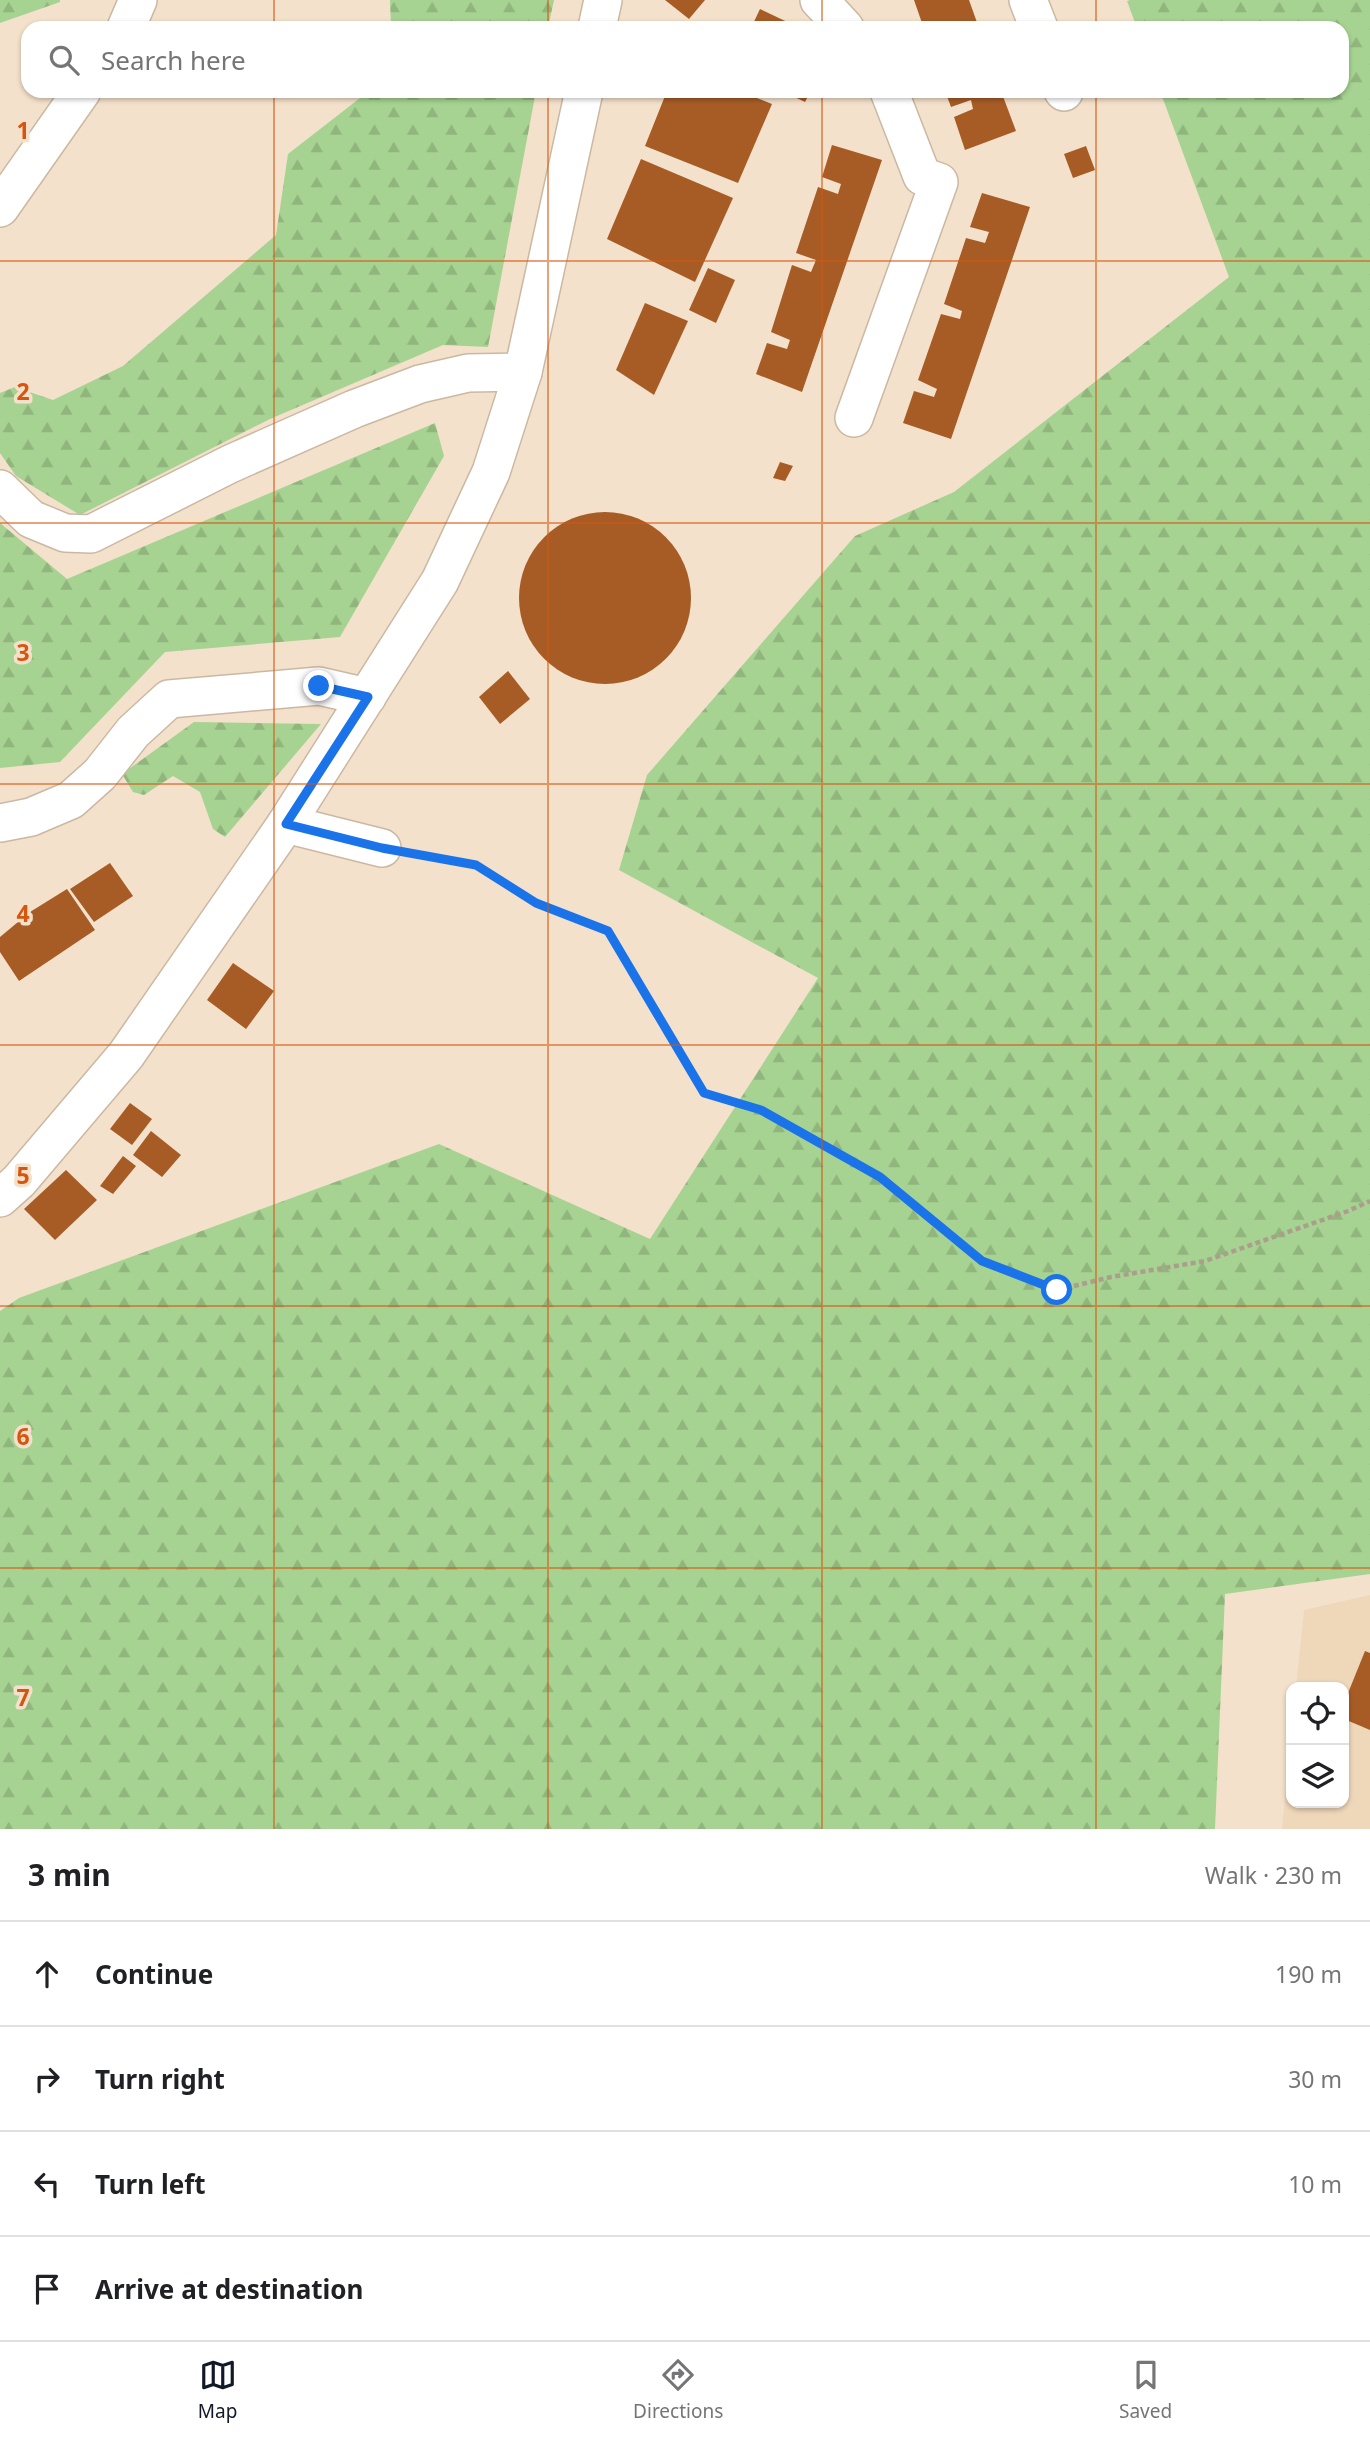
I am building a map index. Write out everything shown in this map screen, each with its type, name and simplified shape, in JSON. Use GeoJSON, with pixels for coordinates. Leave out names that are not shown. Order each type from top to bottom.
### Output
{"type":"FeatureCollection","features":[{"type":"Feature","properties":{"kind":"street"},"geometry":{"type":"LineString","coordinates":[[129,21],[138,0]]}},
{"type":"Feature","properties":{"kind":"street"},"geometry":{"type":"LineString","coordinates":[[598,21],[603,0]]}},
{"type":"Feature","properties":{"kind":"street"},"geometry":{"type":"LineString","coordinates":[[819,0],[838,21]]}},
{"type":"Feature","properties":{"kind":"street"},"geometry":{"type":"LineString","coordinates":[[1028,0],[1036,21]]}},
{"type":"Feature","properties":{"kind":"street"},"geometry":{"type":"LineString","coordinates":[[0,208],[77,98]]}},
{"type":"Feature","properties":{"kind":"street"},"geometry":{"type":"LineString","coordinates":[[0,1198],[19,1181],[126,1055],[286,824],[440,581],[491,472],[523,372],[582,98]]}},
{"type":"Feature","properties":{"kind":"street"},"geometry":{"type":"LineString","coordinates":[[854,418],[939,182],[922,176],[892,98]]}},
{"type":"Feature","properties":{"kind":"street"},"geometry":{"type":"LineString","coordinates":[[0,489],[31,519],[65,533],[91,534],[230,464],[354,409],[420,384],[468,373],[523,372]]}},
{"type":"Feature","properties":{"kind":"street"},"geometry":{"type":"LineString","coordinates":[[0,823],[31,817],[71,800],[100,774],[133,732],[169,699],[319,686],[368,697]]}},
{"type":"Feature","properties":{"kind":"street"},"geometry":{"type":"LineString","coordinates":[[286,824],[382,848]]}},
{"type":"Feature","properties":{"kind":"path"},"geometry":{"type":"LineString","coordinates":[[382,848],[476,865],[536,903],[608,931],[704,1093],[761,1110],[880,1177],[982,1261],[1057,1290],[1111,1277],[1205,1261],[1370,1201]]}},
{"type":"Feature","properties":{"kind":"shaded area"},"geometry":{"type":"Polygon","coordinates":[[[1370,1595],[1370,1829],[1282,1829],[1286,1787],[1286,1808],[1349,1808],[1349,1682],[1297,1682],[1304,1610],[1370,1595]]]}},
{"type":"Feature","properties":{"kind":"green space"},"geometry":{"type":"Polygon","coordinates":[[[0,0],[60,0],[60,2],[0,23],[0,0]]]}},
{"type":"Feature","properties":{"kind":"green space"},"geometry":{"type":"Polygon","coordinates":[[[390,0],[554,0],[550,21],[391,21],[390,0]]]}},
{"type":"Feature","properties":{"kind":"green space"},"geometry":{"type":"Polygon","coordinates":[[[1370,0],[1370,1574],[1225,1594],[1215,1829],[0,1829],[0,1311],[19,1298],[439,1144],[650,1239],[818,978],[619,870],[647,775],[855,536],[954,492],[1229,277],[1163,98],[1349,98],[1349,21],[1134,21],[1127,1],[1370,0]]]}},
{"type":"Feature","properties":{"kind":"green space"},"geometry":{"type":"Polygon","coordinates":[[[360,98],[535,98],[488,347],[443,345],[270,419],[80,515],[16,476],[0,453],[0,393],[15,387],[53,400],[123,366],[276,235],[288,154],[360,98]]]}},
{"type":"Feature","properties":{"kind":"green space"},"geometry":{"type":"Polygon","coordinates":[[[435,423],[444,456],[340,637],[165,652],[60,762],[0,768],[0,523],[67,579],[435,423]]]}},
{"type":"Feature","properties":{"kind":"green space"},"geometry":{"type":"Polygon","coordinates":[[[194,722],[321,724],[225,837],[213,829],[200,792],[173,776],[144,795],[133,792],[122,774],[194,722]]]}},
{"type":"Feature","properties":{"kind":"building"},"geometry":{"type":"Polygon","coordinates":[[[665,0],[705,0],[689,19],[665,0]]]}},
{"type":"Feature","properties":{"kind":"building"},"geometry":{"type":"Polygon","coordinates":[[[914,0],[969,0],[976,21],[944,21],[921,21],[914,0]]]}},
{"type":"Feature","properties":{"kind":"building"},"geometry":{"type":"Polygon","coordinates":[[[760,9],[785,21],[754,21],[760,9]]]}},
{"type":"Feature","properties":{"kind":"building"},"geometry":{"type":"Polygon","coordinates":[[[664,98],[757,98],[772,104],[738,183],[645,146],[664,98]]]}},
{"type":"Feature","properties":{"kind":"building"},"geometry":{"type":"Polygon","coordinates":[[[948,98],[1004,98],[1016,131],[965,150],[954,117],[973,109],[971,100],[951,107],[948,98]]]}},
{"type":"Feature","properties":{"kind":"building"},"geometry":{"type":"Polygon","coordinates":[[[832,145],[882,160],[802,392],[756,374],[767,343],[787,349],[790,340],[771,332],[792,265],[811,272],[816,260],[796,253],[818,187],[838,194],[841,184],[822,177],[832,145]]]}},
{"type":"Feature","properties":{"kind":"building"},"geometry":{"type":"Polygon","coordinates":[[[1086,146],[1095,170],[1073,178],[1064,154],[1086,146]]]}},
{"type":"Feature","properties":{"kind":"building"},"geometry":{"type":"Polygon","coordinates":[[[641,159],[733,198],[695,282],[607,239],[641,159]]]}},
{"type":"Feature","properties":{"kind":"building"},"geometry":{"type":"Polygon","coordinates":[[[982,193],[1030,207],[951,439],[903,423],[914,391],[934,397],[937,389],[918,380],[941,314],[960,319],[962,311],[944,304],[966,238],[985,243],[989,232],[970,227],[982,193]]]}},
{"type":"Feature","properties":{"kind":"building"},"geometry":{"type":"Polygon","coordinates":[[[708,268],[735,280],[716,323],[689,310],[708,268]]]}},
{"type":"Feature","properties":{"kind":"building"},"geometry":{"type":"Polygon","coordinates":[[[645,303],[688,321],[654,395],[616,370],[645,303]]]}},
{"type":"Feature","properties":{"kind":"building"},"geometry":{"type":"Polygon","coordinates":[[[780,462],[793,466],[785,481],[773,478],[780,462]]]}},
{"type":"Feature","properties":{"kind":"building"},"geometry":{"type":"Polygon","coordinates":[[[605,512],[638,519],[653,526],[666,537],[677,550],[684,565],[691,598],[684,631],[677,646],[666,659],[653,670],[638,677],[605,684],[572,677],[557,670],[544,659],[533,646],[526,631],[519,598],[526,565],[533,550],[544,537],[557,526],[572,519],[605,512]]]}},
{"type":"Feature","properties":{"kind":"building"},"geometry":{"type":"Polygon","coordinates":[[[508,671],[530,699],[500,724],[479,697],[508,671]]]}},
{"type":"Feature","properties":{"kind":"building"},"geometry":{"type":"Polygon","coordinates":[[[110,863],[133,896],[94,922],[70,889],[110,863]]]}},
{"type":"Feature","properties":{"kind":"building"},"geometry":{"type":"Polygon","coordinates":[[[67,889],[95,930],[19,981],[0,952],[0,937],[30,912],[67,889]]]}},
{"type":"Feature","properties":{"kind":"building"},"geometry":{"type":"Polygon","coordinates":[[[233,963],[274,991],[246,1029],[207,1000],[233,963]]]}},
{"type":"Feature","properties":{"kind":"building"},"geometry":{"type":"Polygon","coordinates":[[[130,1103],[152,1119],[132,1145],[110,1129],[130,1103]]]}},
{"type":"Feature","properties":{"kind":"building"},"geometry":{"type":"Polygon","coordinates":[[[151,1131],[181,1155],[162,1177],[133,1155],[151,1131]]]}},
{"type":"Feature","properties":{"kind":"building"},"geometry":{"type":"Polygon","coordinates":[[[123,1156],[136,1166],[113,1194],[100,1186],[123,1156]]]}},
{"type":"Feature","properties":{"kind":"building"},"geometry":{"type":"Polygon","coordinates":[[[66,1170],[97,1200],[55,1240],[24,1209],[66,1170]]]}},
{"type":"Feature","properties":{"kind":"building"},"geometry":{"type":"Polygon","coordinates":[[[1365,1651],[1370,1653],[1370,1730],[1349,1721],[1349,1691],[1365,1651]]]}},
{"type":"Feature","properties":{"kind":"route"},"geometry":{"type":"LineString","coordinates":[[319,686],[368,697],[286,824],[382,848],[476,865],[536,903],[608,931],[704,1093],[761,1110],[880,1177],[982,1261],[1057,1290]]}}]}
